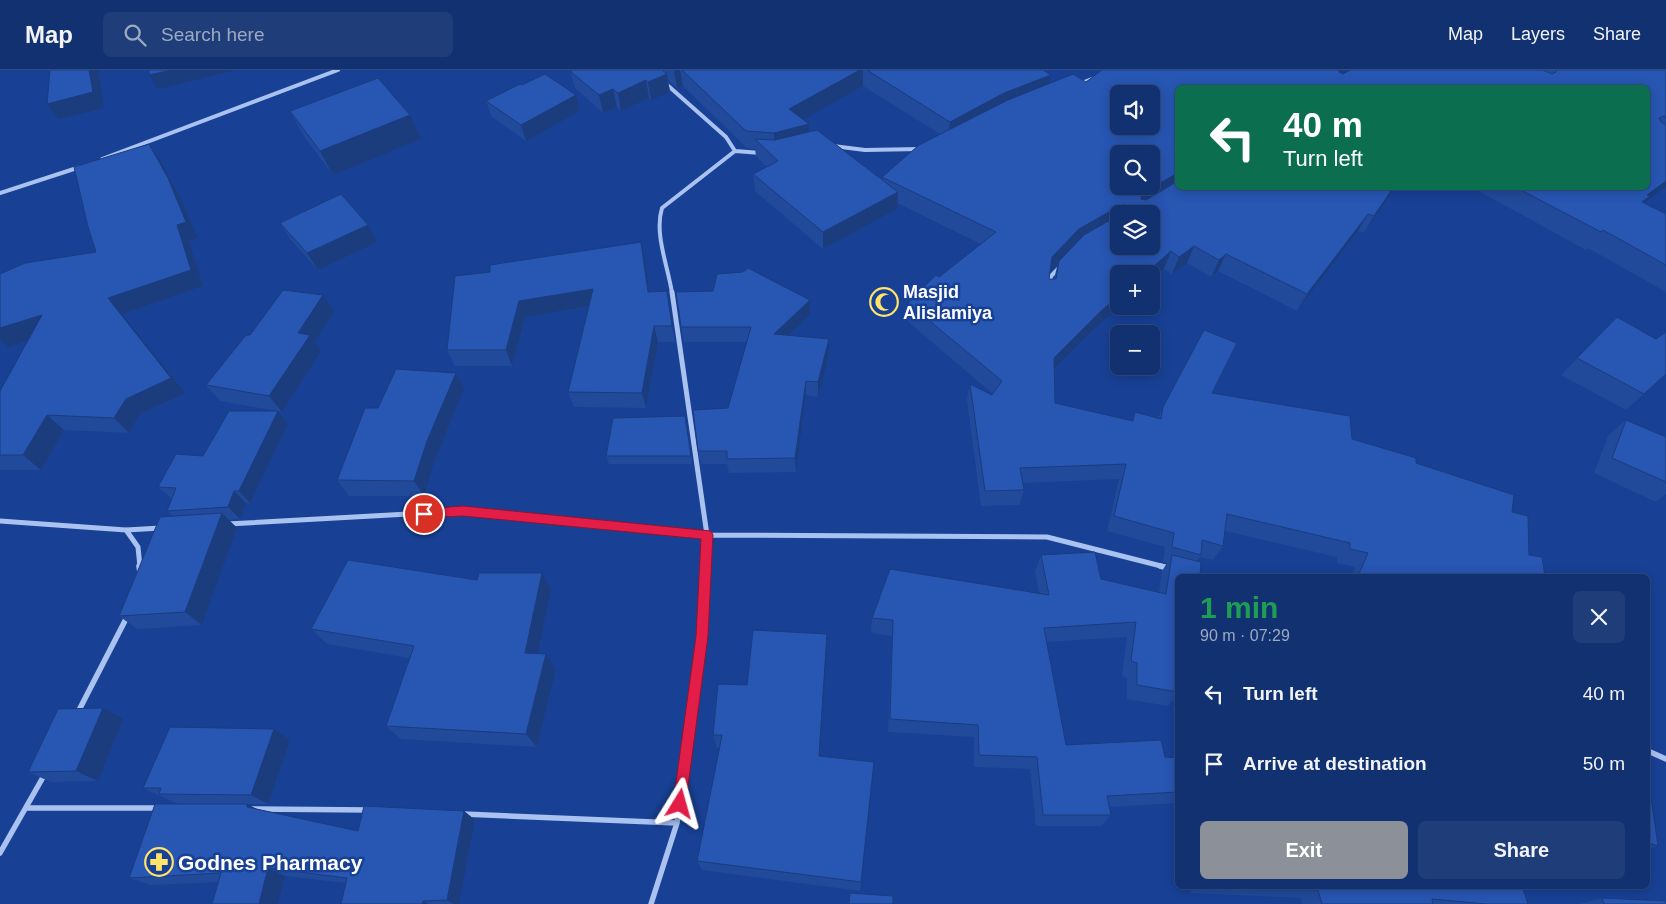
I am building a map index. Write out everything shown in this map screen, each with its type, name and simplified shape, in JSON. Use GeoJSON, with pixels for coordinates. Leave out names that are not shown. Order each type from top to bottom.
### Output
{"type":"FeatureCollection","features":[{"type":"Feature","properties":{"kind":"street"},"geometry":{"type":"LineString","coordinates":[[94,161],[338,70]]}},
{"type":"Feature","properties":{"kind":"street"},"geometry":{"type":"LineString","coordinates":[[1076,85],[1104,74]]}},
{"type":"Feature","properties":{"kind":"street"},"geometry":{"type":"LineString","coordinates":[[658,77],[726,137],[734,151]]}},
{"type":"Feature","properties":{"kind":"street"},"geometry":{"type":"LineString","coordinates":[[826,145],[865,150],[926,148]]}},
{"type":"Feature","properties":{"kind":"street"},"geometry":{"type":"LineString","coordinates":[[651,904],[677,823],[702,636],[707,535],[670,278],[658,218],[662,208],[672,199],[734,151],[767,154]]}},
{"type":"Feature","properties":{"kind":"street"},"geometry":{"type":"LineString","coordinates":[[0,193],[86,164]]}},
{"type":"Feature","properties":{"kind":"street"},"geometry":{"type":"LineString","coordinates":[[1048,294],[1051,276],[1064,263]]}},
{"type":"Feature","properties":{"kind":"street"},"geometry":{"type":"LineString","coordinates":[[215,525],[463,511],[707,535],[1047,537],[1181,571]]}},
{"type":"Feature","properties":{"kind":"street"},"geometry":{"type":"LineString","coordinates":[[0,521],[126,530],[166,528]]}},
{"type":"Feature","properties":{"kind":"street"},"geometry":{"type":"LineString","coordinates":[[126,530],[138,547],[140,581]]}},
{"type":"Feature","properties":{"kind":"street"},"geometry":{"type":"LineString","coordinates":[[73,722],[130,612]]}},
{"type":"Feature","properties":{"kind":"street"},"geometry":{"type":"LineString","coordinates":[[1650,752],[1666,759]]}},
{"type":"Feature","properties":{"kind":"street"},"geometry":{"type":"LineString","coordinates":[[0,853],[28,808],[50,765]]}},
{"type":"Feature","properties":{"kind":"street"},"geometry":{"type":"LineString","coordinates":[[28,808],[168,808]]}},
{"type":"Feature","properties":{"kind":"street"},"geometry":{"type":"LineString","coordinates":[[248,809],[377,810]]}},
{"type":"Feature","properties":{"kind":"street"},"geometry":{"type":"LineString","coordinates":[[454,814],[677,823]]}},
{"type":"Feature","properties":{"kind":"building"},"geometry":{"type":"Polygon","coordinates":[[[50,70],[89,70],[93,92],[47,104],[50,70]]]}},
{"type":"Feature","properties":{"kind":"building"},"geometry":{"type":"Polygon","coordinates":[[[149,70],[172,70],[149,75],[149,70]]]}},
{"type":"Feature","properties":{"kind":"building"},"geometry":{"type":"Polygon","coordinates":[[[662,70],[667,74],[648,82],[646,80],[618,93],[613,89],[599,95],[570,71],[662,70]]]}},
{"type":"Feature","properties":{"kind":"building"},"geometry":{"type":"Polygon","coordinates":[[[682,70],[860,70],[789,109],[809,124],[774,133],[746,131],[682,70]]]}},
{"type":"Feature","properties":{"kind":"building"},"geometry":{"type":"Polygon","coordinates":[[[867,70],[1043,70],[1051,75],[1004,93],[950,122],[867,70]]]}},
{"type":"Feature","properties":{"kind":"building"},"geometry":{"type":"Polygon","coordinates":[[[1102,70],[1339,70],[1343,74],[1350,70],[1543,70],[1552,74],[1556,70],[1666,70],[1666,117],[1659,118],[1666,125],[1666,181],[1647,195],[1650,196],[1642,202],[1666,214],[1666,265],[1603,230],[1601,232],[1521,190],[1650,190],[1650,85],[1175,85],[1175,175],[1160,183],[1160,145],[1110,145],[1110,195],[1142,195],[1141,199],[1146,200],[1154,195],[1160,195],[1160,192],[1175,183],[1175,190],[1392,190],[1374,216],[1368,214],[1307,294],[1226,254],[1219,260],[1194,246],[1179,257],[1171,251],[1155,265],[1110,265],[1110,304],[1054,358],[1055,403],[1133,421],[1135,412],[1161,419],[1163,407],[1204,330],[1237,343],[1212,393],[1350,416],[1352,439],[1416,458],[1416,463],[1514,495],[1512,512],[1528,516],[1529,555],[1542,557],[1545,574],[1359,574],[1368,553],[1350,549],[1350,543],[1227,514],[1223,546],[1202,540],[1201,555],[1172,547],[1174,533],[1114,516],[1126,464],[1020,468],[1024,490],[985,491],[970,384],[992,395],[1002,381],[908,303],[936,275],[939,277],[996,232],[882,177],[919,145],[1008,100],[1073,74],[1086,82],[1102,70]]]}},
{"type":"Feature","properties":{"kind":"building"},"geometry":{"type":"Polygon","coordinates":[[[545,74],[576,95],[521,125],[486,101],[520,84],[522,85],[545,74]]]}},
{"type":"Feature","properties":{"kind":"building"},"geometry":{"type":"Polygon","coordinates":[[[378,78],[410,115],[320,151],[290,111],[378,78]]]}},
{"type":"Feature","properties":{"kind":"building"},"geometry":{"type":"Polygon","coordinates":[[[817,130],[898,192],[823,232],[753,174],[778,161],[755,139],[775,140],[817,130]]]}},
{"type":"Feature","properties":{"kind":"building"},"geometry":{"type":"Polygon","coordinates":[[[149,144],[168,178],[186,222],[177,225],[191,270],[108,298],[171,378],[126,399],[114,418],[47,415],[23,455],[0,455],[0,391],[42,315],[0,328],[0,274],[25,263],[96,252],[74,167],[149,144]]]}},
{"type":"Feature","properties":{"kind":"building"},"geometry":{"type":"Polygon","coordinates":[[[341,194],[368,225],[307,253],[280,223],[341,194]]]}},
{"type":"Feature","properties":{"kind":"building"},"geometry":{"type":"Polygon","coordinates":[[[641,242],[648,292],[667,291],[672,326],[654,326],[642,393],[568,392],[593,289],[519,301],[506,350],[447,350],[455,276],[490,272],[490,265],[641,242]]]}},
{"type":"Feature","properties":{"kind":"building"},"geometry":{"type":"Polygon","coordinates":[[[748,268],[810,300],[774,334],[829,339],[818,382],[806,381],[795,458],[727,459],[727,451],[698,451],[693,410],[728,408],[751,327],[681,327],[676,292],[713,291],[717,274],[743,272],[748,268]]]}},
{"type":"Feature","properties":{"kind":"building"},"geometry":{"type":"Polygon","coordinates":[[[283,290],[323,295],[298,333],[310,335],[269,396],[206,385],[246,335],[250,335],[283,290]]]}},
{"type":"Feature","properties":{"kind":"building"},"geometry":{"type":"Polygon","coordinates":[[[1617,317],[1656,339],[1666,332],[1666,374],[1644,394],[1577,358],[1617,317]]]}},
{"type":"Feature","properties":{"kind":"building"},"geometry":{"type":"Polygon","coordinates":[[[396,369],[456,373],[427,441],[414,481],[337,480],[365,408],[378,408],[396,369]]]}},
{"type":"Feature","properties":{"kind":"building"},"geometry":{"type":"Polygon","coordinates":[[[229,411],[278,411],[239,491],[234,491],[228,507],[167,511],[176,488],[158,487],[176,454],[203,456],[229,411]]]}},
{"type":"Feature","properties":{"kind":"building"},"geometry":{"type":"Polygon","coordinates":[[[685,416],[691,456],[606,456],[613,418],[685,416]]]}},
{"type":"Feature","properties":{"kind":"building"},"geometry":{"type":"Polygon","coordinates":[[[1626,420],[1666,437],[1666,482],[1612,458],[1626,420]]]}},
{"type":"Feature","properties":{"kind":"building"},"geometry":{"type":"Polygon","coordinates":[[[222,513],[185,612],[119,616],[160,517],[222,513]]]}},
{"type":"Feature","properties":{"kind":"building"},"geometry":{"type":"Polygon","coordinates":[[[1095,552],[1101,579],[1166,594],[1172,555],[1201,562],[1200,574],[1175,574],[1175,691],[1137,685],[1137,663],[1131,661],[1136,622],[1044,628],[1066,745],[1161,740],[1165,757],[1175,758],[1175,792],[1107,796],[1111,815],[1043,815],[1037,757],[979,755],[978,725],[890,719],[893,620],[872,618],[890,569],[1049,595],[1041,555],[1095,552]]]}},
{"type":"Feature","properties":{"kind":"building"},"geometry":{"type":"Polygon","coordinates":[[[348,560],[477,580],[479,573],[542,573],[525,653],[546,654],[526,734],[386,726],[414,646],[311,629],[348,560]]]}},
{"type":"Feature","properties":{"kind":"building"},"geometry":{"type":"Polygon","coordinates":[[[753,630],[827,634],[819,756],[874,762],[861,882],[697,861],[722,735],[713,735],[718,684],[747,685],[753,630]]]}},
{"type":"Feature","properties":{"kind":"building"},"geometry":{"type":"Polygon","coordinates":[[[103,708],[76,771],[28,772],[58,709],[103,708]]]}},
{"type":"Feature","properties":{"kind":"building"},"geometry":{"type":"Polygon","coordinates":[[[170,727],[274,729],[251,795],[159,794],[161,788],[143,788],[170,727]]]}},
{"type":"Feature","properties":{"kind":"building"},"geometry":{"type":"Polygon","coordinates":[[[1650,790],[1658,846],[1650,844],[1650,790]]]}},
{"type":"Feature","properties":{"kind":"building"},"geometry":{"type":"Polygon","coordinates":[[[155,804],[247,804],[247,807],[358,831],[364,806],[464,811],[447,900],[423,901],[422,904],[341,904],[347,878],[268,868],[259,904],[212,904],[221,873],[129,878],[155,804]]]}},
{"type":"Feature","properties":{"kind":"building"},"geometry":{"type":"Polygon","coordinates":[[[1298,889],[1523,889],[1528,904],[1487,904],[1432,899],[1433,904],[1322,904],[1318,890],[1298,889]]]}},
{"type":"Feature","properties":{"kind":"building"},"geometry":{"type":"Polygon","coordinates":[[[850,893],[893,896],[893,904],[849,904],[850,893]]]}},
{"type":"Feature","properties":{"kind":"building"},"geometry":{"type":"Polygon","coordinates":[[[1602,898],[1666,901],[1666,904],[1604,904],[1602,898]]]}},
{"type":"Feature","properties":{"kind":"place","name":"Masjid Alislamiya"},"geometry":{"type":"Point","coordinates":[884,302]}},
{"type":"Feature","properties":{"kind":"place","name":"Godnes Pharmacy"},"geometry":{"type":"Point","coordinates":[159,862]}},
{"type":"Feature","properties":{"kind":"route"},"geometry":{"type":"LineString","coordinates":[[424,514],[463,511],[707,535],[702,636],[680,804]]}}]}
